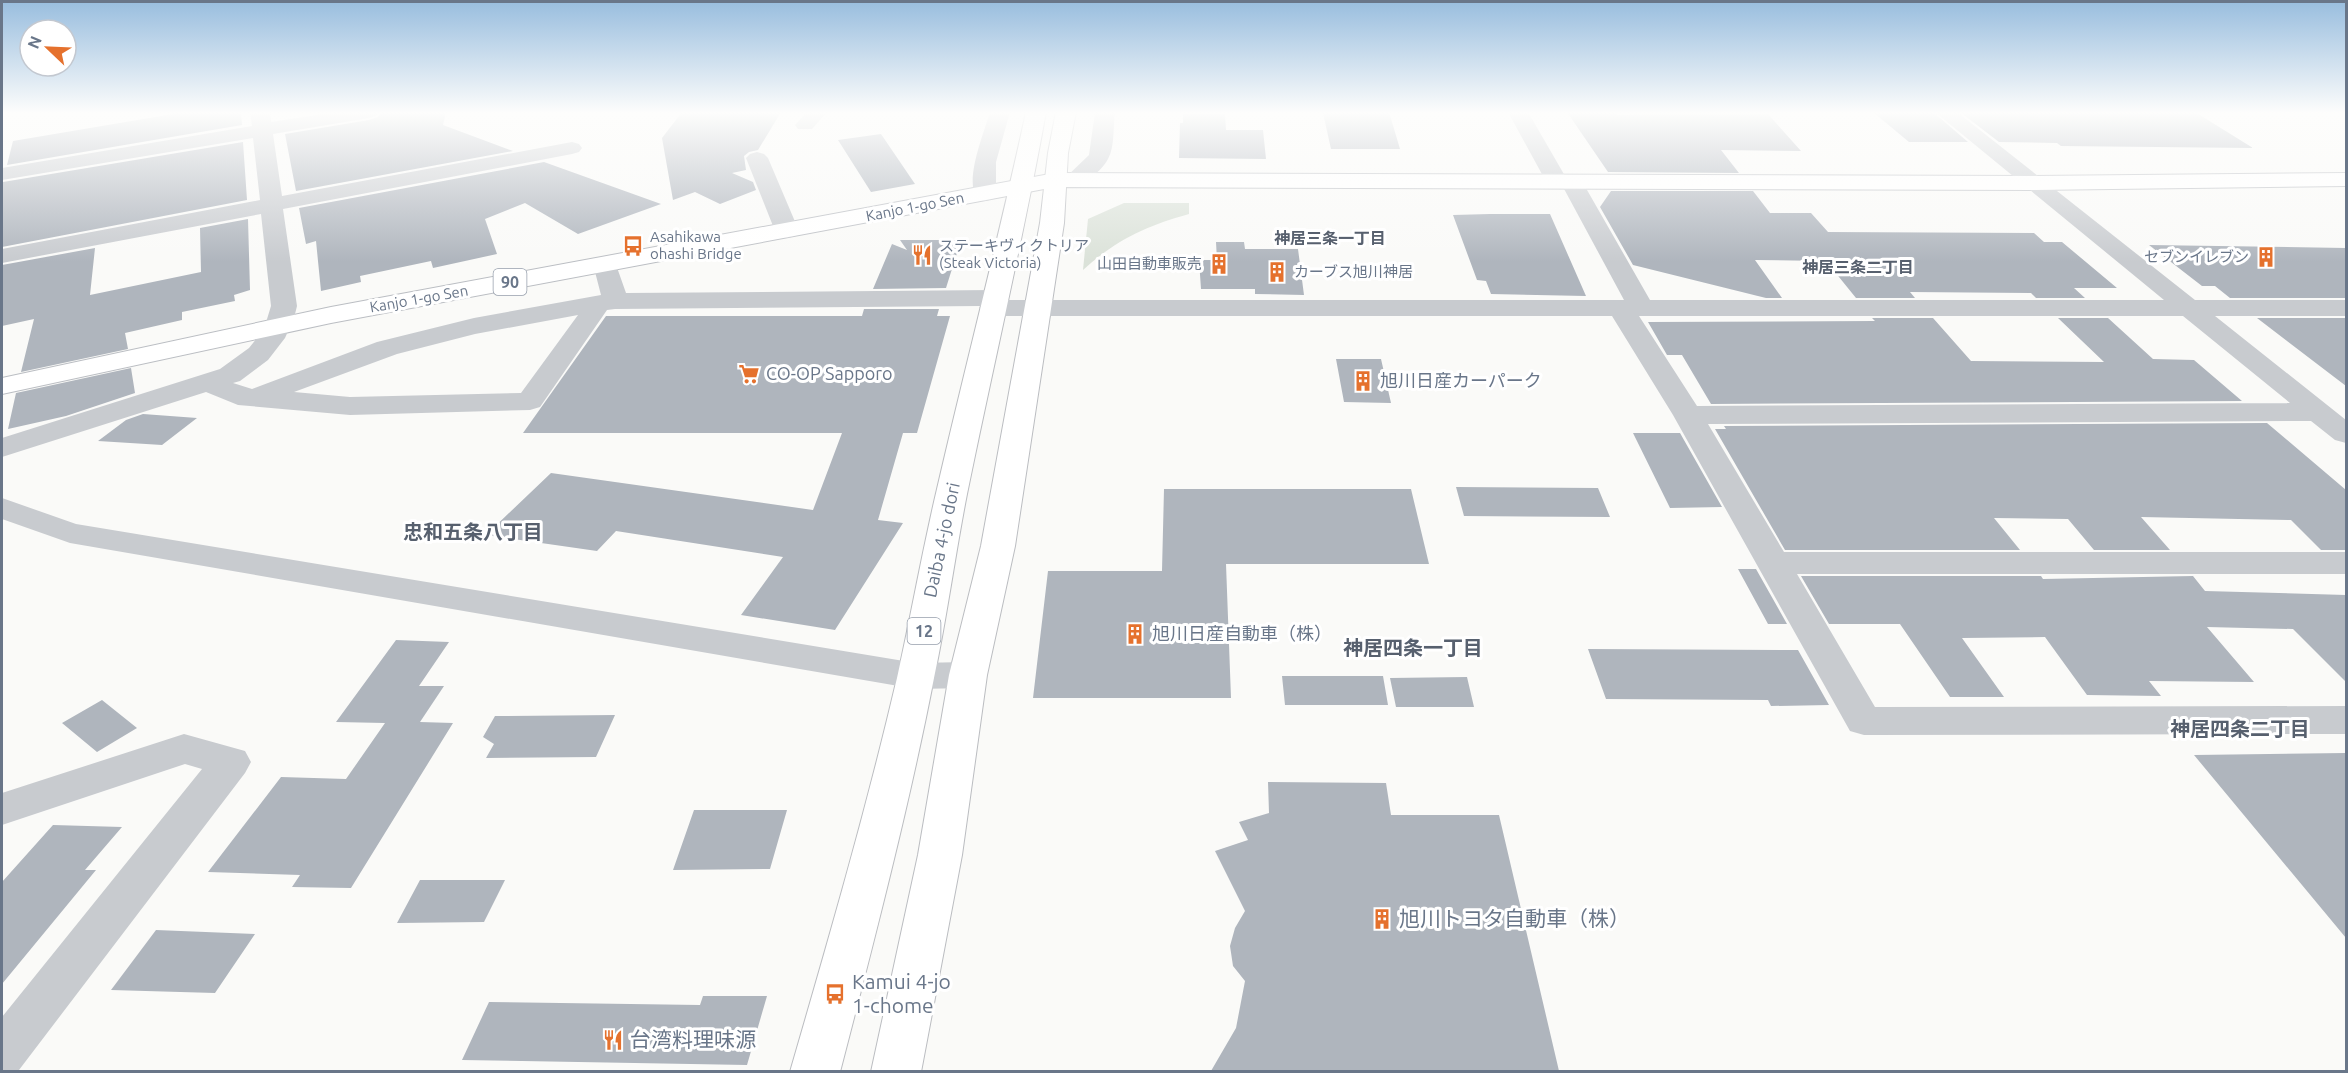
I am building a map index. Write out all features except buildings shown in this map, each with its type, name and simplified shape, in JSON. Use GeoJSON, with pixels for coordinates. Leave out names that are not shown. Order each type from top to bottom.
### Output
{"type":"FeatureCollection","features":[{"type":"Feature","properties":{"kind":"main road","name":"Daiba 4-jo dori"},"geometry":{"type":"LineString","coordinates":[[815,1071],[876,855],[916,675],[940,545],[993,303],[1014,224],[1025,162]]}},
{"type":"Feature","properties":{"kind":"main road"},"geometry":{"type":"LineString","coordinates":[[896,1071],[940,855],[968,675],[998,546],[1052,223],[1065,179],[1065,162]]}},
{"type":"Feature","properties":{"kind":"main road","name":"Kanjo 1-go Sen"},"geometry":{"type":"LineString","coordinates":[[2,386],[280,326],[1065,179],[2034,183],[2346,180]]}},
{"type":"Feature","properties":{"kind":"street"},"geometry":{"type":"LineString","coordinates":[[2,174],[60,162]]}},
{"type":"Feature","properties":{"kind":"street"},"geometry":{"type":"LineString","coordinates":[[2,448],[230,375],[251,362],[268,344],[280,326],[284,306],[266,162]]}},
{"type":"Feature","properties":{"kind":"street"},"geometry":{"type":"LineString","coordinates":[[2,256],[497,162]]}},
{"type":"Feature","properties":{"kind":"street"},"geometry":{"type":"LineString","coordinates":[[759,162],[788,231]]}},
{"type":"Feature","properties":{"kind":"street"},"geometry":{"type":"LineString","coordinates":[[985,162],[985,194]]}},
{"type":"Feature","properties":{"kind":"street"},"geometry":{"type":"LineString","coordinates":[[1065,179],[1091,162]]}},
{"type":"Feature","properties":{"kind":"street"},"geometry":{"type":"LineString","coordinates":[[1551,162],[1564,182],[1688,415],[1864,722],[2346,720]]}},
{"type":"Feature","properties":{"kind":"street"},"geometry":{"type":"LineString","coordinates":[[2008,162],[2346,434]]}},
{"type":"Feature","properties":{"kind":"street"},"geometry":{"type":"LineString","coordinates":[[207,382],[237,396],[350,406],[530,402],[607,302],[605,264]]}},
{"type":"Feature","properties":{"kind":"street"},"geometry":{"type":"LineString","coordinates":[[254,398],[387,348],[474,326],[607,302],[993,303],[1037,308],[2346,308]]}},
{"type":"Feature","properties":{"kind":"street"},"geometry":{"type":"LineString","coordinates":[[1688,415],[2319,412]]}},
{"type":"Feature","properties":{"kind":"street"},"geometry":{"type":"LineString","coordinates":[[2,508],[70,533],[916,675],[968,675]]}},
{"type":"Feature","properties":{"kind":"street"},"geometry":{"type":"LineString","coordinates":[[1774,563],[2346,562]]}},
{"type":"Feature","properties":{"kind":"street"},"geometry":{"type":"LineString","coordinates":[[2,809],[184,749],[231,762],[2,1054]]}},
{"type":"Feature","properties":{"kind":"shaded area"},"geometry":{"type":"Polygon","coordinates":[[[1124,203],[1189,203],[1189,214],[1132,235],[1107,250],[1083,270],[1088,219],[1124,203]]]}},
{"type":"Feature","properties":{"kind":"place","name":"Asahikawa ohashi Bridge"},"geometry":{"type":"Point","coordinates":[633,246]}},
{"type":"Feature","properties":{"kind":"place","name":"ステーキヴィクトリア (Steak Victoria)"},"geometry":{"type":"Point","coordinates":[922,255]}},
{"type":"Feature","properties":{"kind":"place","name":"セブンイレブン"},"geometry":{"type":"Point","coordinates":[2266,257]}},
{"type":"Feature","properties":{"kind":"place","name":"山田自動車販売"},"geometry":{"type":"Point","coordinates":[1219,264]}},
{"type":"Feature","properties":{"kind":"place","name":"カーブス旭川神居"},"geometry":{"type":"Point","coordinates":[1277,272]}},
{"type":"Feature","properties":{"kind":"place","name":"CO-OP Sapporo"},"geometry":{"type":"Point","coordinates":[749,374]}},
{"type":"Feature","properties":{"kind":"place","name":"旭川日産カーパーク"},"geometry":{"type":"Point","coordinates":[1363,381]}},
{"type":"Feature","properties":{"kind":"place","name":"旭川日産自動車（株）"},"geometry":{"type":"Point","coordinates":[1135,634]}},
{"type":"Feature","properties":{"kind":"place","name":"旭川トヨタ自動車（株）"},"geometry":{"type":"Point","coordinates":[1382,919]}},
{"type":"Feature","properties":{"kind":"place","name":"Kamui 4-jo 1-chome"},"geometry":{"type":"Point","coordinates":[835,994]}},
{"type":"Feature","properties":{"kind":"place","name":"台湾料理味源"},"geometry":{"type":"Point","coordinates":[613,1040]}},
{"type":"Feature","properties":{"kind":"district","name":"神居三条一丁目"},"geometry":{"type":"Point","coordinates":[1330,238]}},
{"type":"Feature","properties":{"kind":"district","name":"神居三条二丁目"},"geometry":{"type":"Point","coordinates":[1858,267]}},
{"type":"Feature","properties":{"kind":"district","name":"忠和五条八丁目"},"geometry":{"type":"Point","coordinates":[473,532]}},
{"type":"Feature","properties":{"kind":"district","name":"神居四条一丁目"},"geometry":{"type":"Point","coordinates":[1413,648]}},
{"type":"Feature","properties":{"kind":"district","name":"神居四条二丁目"},"geometry":{"type":"Point","coordinates":[2240,729]}}]}
